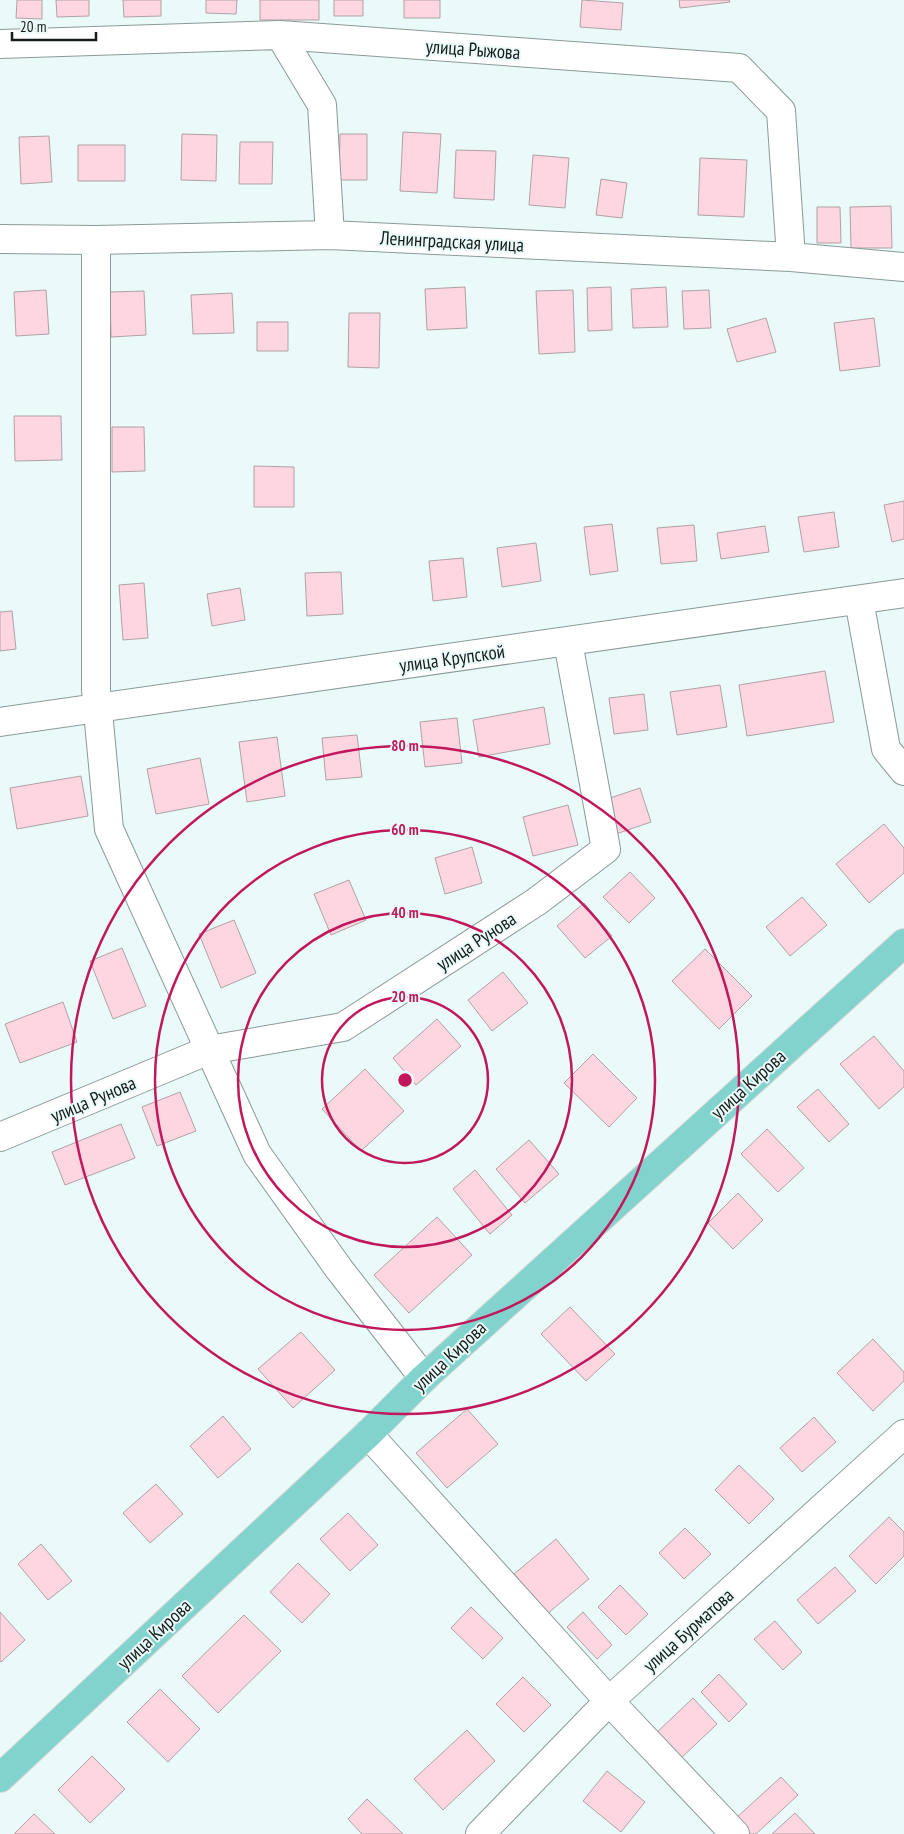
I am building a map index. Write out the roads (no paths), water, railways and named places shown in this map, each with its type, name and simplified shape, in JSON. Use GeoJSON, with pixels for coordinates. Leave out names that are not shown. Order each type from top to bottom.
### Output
{"type":"FeatureCollection","features":[{"type":"Feature","properties":{"kind":"main road","name":"улица Кирова"},"geometry":{"type":"LineString","coordinates":[[0,1778],[368,1434],[424,1378],[904,943]]}},
{"type":"Feature","properties":{"kind":"street","name":"улица Рыжова"},"geometry":{"type":"LineString","coordinates":[[0,44],[280,35],[739,68],[781,111],[791,257]]}},
{"type":"Feature","properties":{"kind":"street"},"geometry":{"type":"LineString","coordinates":[[280,35],[322,105],[330,235]]}},
{"type":"Feature","properties":{"kind":"street","name":"Ленинградская улица"},"geometry":{"type":"LineString","coordinates":[[0,239],[96,240],[330,235],[791,257],[904,267]]}},
{"type":"Feature","properties":{"kind":"street"},"geometry":{"type":"LineString","coordinates":[[96,240],[97,708],[109,829],[257,1154],[339,1269],[424,1378]]}},
{"type":"Feature","properties":{"kind":"street","name":"улица Крупской"},"geometry":{"type":"LineString","coordinates":[[0,722],[904,593]]}},
{"type":"Feature","properties":{"kind":"street"},"geometry":{"type":"LineString","coordinates":[[859,600],[886,749],[904,771]]}},
{"type":"Feature","properties":{"kind":"street","name":"улица Рунова"},"geometry":{"type":"LineString","coordinates":[[0,1138],[209,1050],[343,1027],[536,902],[606,850],[568,642]]}},
{"type":"Feature","properties":{"kind":"street"},"geometry":{"type":"LineString","coordinates":[[368,1434],[609,1702],[736,1834]]}},
{"type":"Feature","properties":{"kind":"street","name":"улица Бурматова"},"geometry":{"type":"LineString","coordinates":[[480,1834],[609,1702],[904,1434]]}}]}
